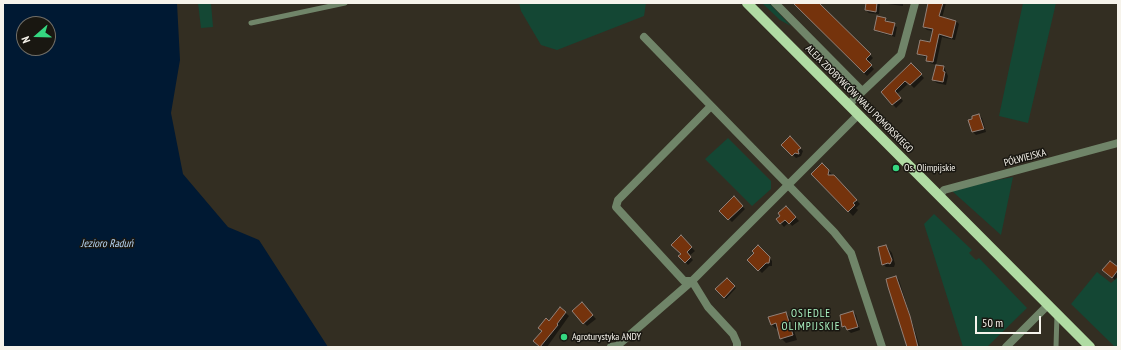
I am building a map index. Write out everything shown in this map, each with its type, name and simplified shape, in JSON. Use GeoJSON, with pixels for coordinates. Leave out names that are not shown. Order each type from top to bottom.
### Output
{"type":"FeatureCollection","features":[{"type":"Feature","properties":{"kind":"main road","name":"ALEJA ZDOBYWCÓW WAŁU POMORSKIEGO"},"geometry":{"type":"LineString","coordinates":[[747,3],[1090,347]]}},
{"type":"Feature","properties":{"kind":"street"},"geometry":{"type":"LineString","coordinates":[[776,3],[862,91]]}},
{"type":"Feature","properties":{"kind":"street"},"geometry":{"type":"LineString","coordinates":[[848,105],[901,55],[915,3]]}},
{"type":"Feature","properties":{"kind":"street"},"geometry":{"type":"LineString","coordinates":[[644,37],[834,232],[851,253],[882,347]]}},
{"type":"Feature","properties":{"kind":"street"},"geometry":{"type":"LineString","coordinates":[[692,281],[684,281],[616,207],[618,200],[711,106]]}},
{"type":"Feature","properties":{"kind":"street"},"geometry":{"type":"LineString","coordinates":[[611,347],[617,346],[692,281],[858,115]]}},
{"type":"Feature","properties":{"kind":"street","name":"PÓŁWIEJSKA"},"geometry":{"type":"LineString","coordinates":[[939,196],[944,190],[1118,143]]}},
{"type":"Feature","properties":{"kind":"street"},"geometry":{"type":"LineString","coordinates":[[692,281],[708,307],[732,334],[737,343],[737,347]]}},
{"type":"Feature","properties":{"kind":"street"},"geometry":{"type":"LineString","coordinates":[[1006,347],[1048,305]]}},
{"type":"Feature","properties":{"kind":"lane"},"geometry":{"type":"LineString","coordinates":[[251,23],[345,3]]}},
{"type":"Feature","properties":{"kind":"lane"},"geometry":{"type":"LineString","coordinates":[[1056,347],[1057,313]]}},
{"type":"Feature","properties":{"kind":"green space"},"geometry":{"type":"Polygon","coordinates":[[[198,3],[211,3],[213,27],[201,28],[198,3]]]}},
{"type":"Feature","properties":{"kind":"green space"},"geometry":{"type":"Polygon","coordinates":[[[519,3],[646,3],[644,16],[557,50],[541,45],[521,11],[519,3]]]}},
{"type":"Feature","properties":{"kind":"green space"},"geometry":{"type":"Polygon","coordinates":[[[762,3],[769,3],[791,26],[780,20],[762,3]]]}},
{"type":"Feature","properties":{"kind":"green space"},"geometry":{"type":"Polygon","coordinates":[[[1023,3],[1056,3],[1028,123],[999,116],[1023,3]]]}},
{"type":"Feature","properties":{"kind":"green space"},"geometry":{"type":"Polygon","coordinates":[[[835,69],[855,90],[853,94],[840,81],[834,72],[835,69]]]}},
{"type":"Feature","properties":{"kind":"green space"},"geometry":{"type":"Polygon","coordinates":[[[728,138],[771,181],[771,189],[752,206],[705,159],[728,138]]]}},
{"type":"Feature","properties":{"kind":"green space"},"geometry":{"type":"Polygon","coordinates":[[[1013,177],[1001,235],[952,191],[987,182],[1013,177]]]}},
{"type":"Feature","properties":{"kind":"green space"},"geometry":{"type":"Polygon","coordinates":[[[934,214],[972,250],[969,253],[976,260],[979,258],[1027,308],[987,347],[963,347],[924,224],[934,214]]]}},
{"type":"Feature","properties":{"kind":"green space"},"geometry":{"type":"Polygon","coordinates":[[[1097,272],[1111,283],[1118,277],[1118,347],[1115,347],[1071,304],[1097,272]]]}},
{"type":"Feature","properties":{"kind":"water","name":"Jezioro Raduń"},"geometry":{"type":"Polygon","coordinates":[[[3,3],[177,3],[180,60],[171,113],[183,174],[228,227],[259,240],[328,347],[3,347],[3,3]]]}},
{"type":"Feature","properties":{"kind":"building"},"geometry":{"type":"Polygon","coordinates":[[[793,3],[819,3],[871,54],[866,59],[872,65],[864,73],[793,3]]]}},
{"type":"Feature","properties":{"kind":"building"},"geometry":{"type":"Polygon","coordinates":[[[866,3],[877,3],[876,12],[865,10],[866,3]]]}},
{"type":"Feature","properties":{"kind":"building"},"geometry":{"type":"Polygon","coordinates":[[[928,3],[943,3],[939,16],[956,21],[952,38],[939,34],[933,62],[926,61],[927,56],[917,54],[920,40],[930,42],[933,29],[923,27],[928,3]]]}},
{"type":"Feature","properties":{"kind":"building"},"geometry":{"type":"Polygon","coordinates":[[[877,16],[886,18],[885,21],[895,23],[892,35],[874,30],[877,16]]]}},
{"type":"Feature","properties":{"kind":"building"},"geometry":{"type":"Polygon","coordinates":[[[911,63],[922,74],[910,85],[905,81],[895,91],[901,98],[892,105],[881,92],[911,63]]]}},
{"type":"Feature","properties":{"kind":"building"},"geometry":{"type":"Polygon","coordinates":[[[936,65],[944,66],[943,71],[945,72],[943,82],[932,80],[936,65]]]}},
{"type":"Feature","properties":{"kind":"building"},"geometry":{"type":"Polygon","coordinates":[[[979,114],[984,129],[972,132],[968,120],[972,119],[972,116],[979,114]]]}},
{"type":"Feature","properties":{"kind":"building"},"geometry":{"type":"Polygon","coordinates":[[[790,136],[801,148],[798,150],[799,154],[795,153],[792,156],[781,145],[790,136]]]}},
{"type":"Feature","properties":{"kind":"building"},"geometry":{"type":"Polygon","coordinates":[[[822,163],[829,170],[828,175],[834,175],[857,200],[853,203],[855,205],[848,212],[811,174],[822,163]]]}},
{"type":"Feature","properties":{"kind":"building"},"geometry":{"type":"Polygon","coordinates":[[[734,196],[743,206],[728,220],[719,211],[734,196]]]}},
{"type":"Feature","properties":{"kind":"building"},"geometry":{"type":"Polygon","coordinates":[[[786,206],[796,217],[789,224],[785,220],[780,224],[776,219],[780,216],[778,213],[786,206]]]}},
{"type":"Feature","properties":{"kind":"building"},"geometry":{"type":"Polygon","coordinates":[[[681,235],[692,247],[687,252],[691,257],[685,263],[678,256],[681,254],[671,245],[681,235]]]}},
{"type":"Feature","properties":{"kind":"building"},"geometry":{"type":"Polygon","coordinates":[[[758,245],[770,257],[769,263],[766,263],[758,271],[747,260],[754,253],[752,251],[758,245]]]}},
{"type":"Feature","properties":{"kind":"building"},"geometry":{"type":"Polygon","coordinates":[[[886,245],[892,260],[890,264],[888,263],[882,265],[878,247],[886,245]]]}},
{"type":"Feature","properties":{"kind":"building"},"geometry":{"type":"Polygon","coordinates":[[[1110,261],[1118,267],[1118,270],[1112,278],[1102,270],[1110,261]]]}},
{"type":"Feature","properties":{"kind":"building"},"geometry":{"type":"Polygon","coordinates":[[[896,276],[910,316],[918,347],[907,347],[888,287],[886,279],[896,276]]]}},
{"type":"Feature","properties":{"kind":"building"},"geometry":{"type":"Polygon","coordinates":[[[727,278],[735,286],[724,298],[715,289],[727,278]]]}},
{"type":"Feature","properties":{"kind":"building"},"geometry":{"type":"Polygon","coordinates":[[[582,302],[593,315],[583,324],[572,311],[582,302]]]}},
{"type":"Feature","properties":{"kind":"building"},"geometry":{"type":"Polygon","coordinates":[[[560,307],[566,312],[557,324],[558,325],[540,347],[533,341],[542,331],[538,328],[546,318],[549,321],[560,307]]]}},
{"type":"Feature","properties":{"kind":"building"},"geometry":{"type":"Polygon","coordinates":[[[853,311],[858,327],[847,330],[845,326],[842,327],[840,315],[853,311]]]}},
{"type":"Feature","properties":{"kind":"building"},"geometry":{"type":"Polygon","coordinates":[[[786,312],[793,335],[780,339],[776,323],[771,325],[768,317],[786,312]]]}},
{"type":"Feature","properties":{"kind":"place","name":"Os. Olimpijskie"},"geometry":{"type":"Point","coordinates":[896,168]}},
{"type":"Feature","properties":{"kind":"place","name":"Agroturystyka ANDY"},"geometry":{"type":"Point","coordinates":[564,337]}},
{"type":"Feature","properties":{"kind":"district","name":"OSIEDLE OLIMPIJSKIE"},"geometry":{"type":"Point","coordinates":[811,320]}}]}
